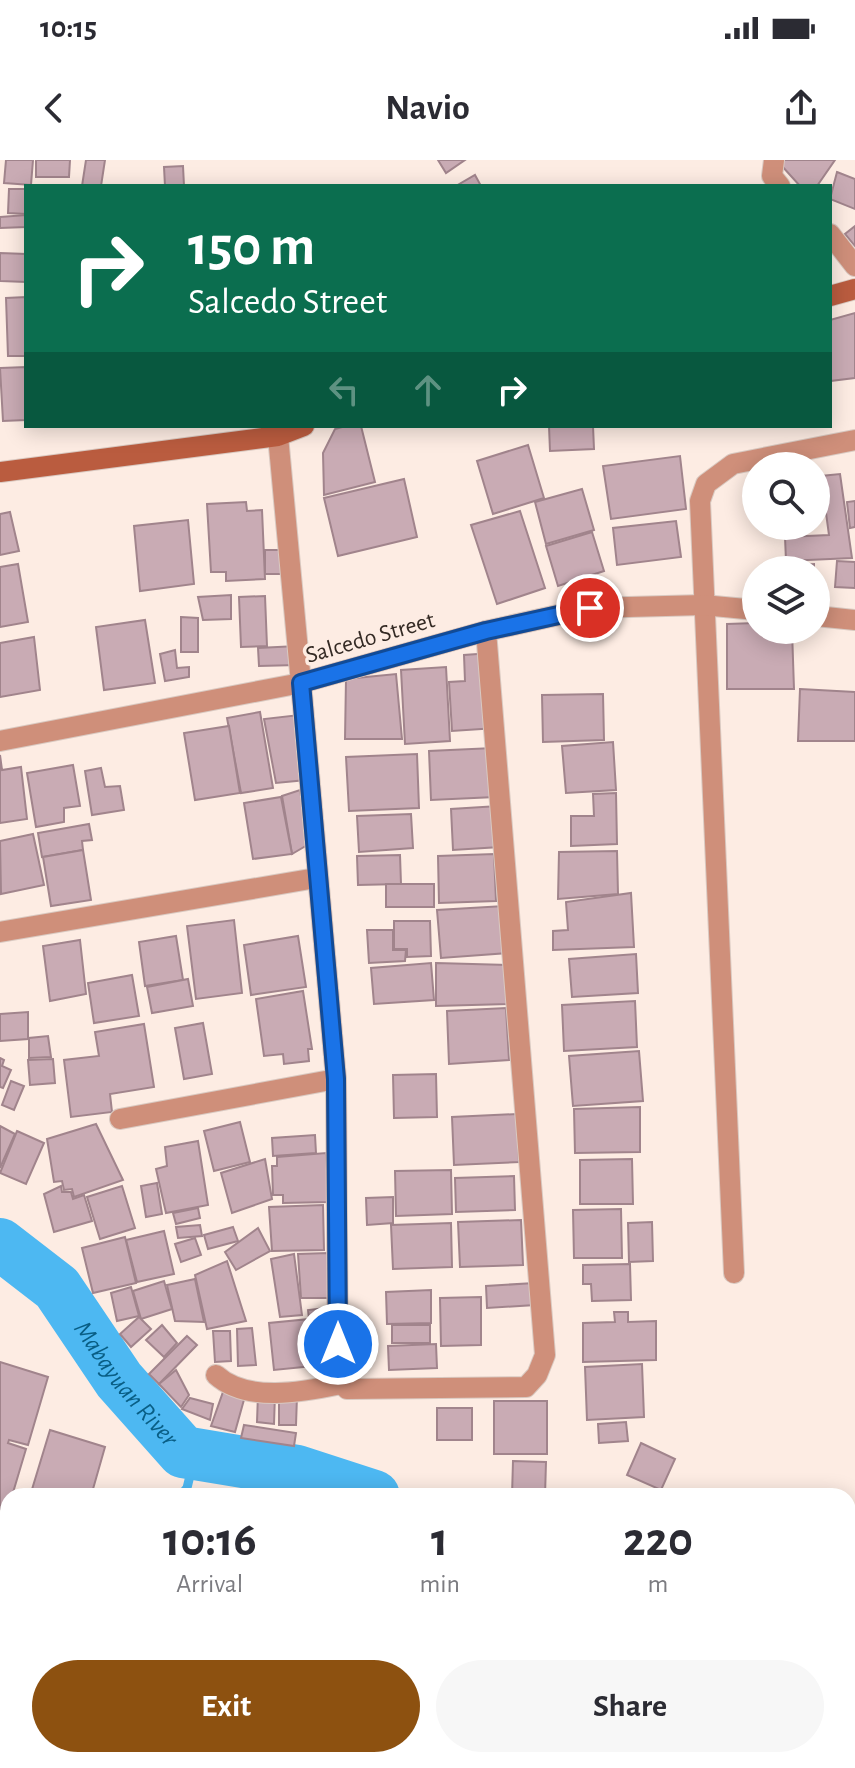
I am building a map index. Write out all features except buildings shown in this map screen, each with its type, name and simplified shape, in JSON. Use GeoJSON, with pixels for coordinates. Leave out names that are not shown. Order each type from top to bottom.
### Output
{"type":"FeatureCollection","features":[{"type":"Feature","properties":{"kind":"main road"},"geometry":{"type":"LineString","coordinates":[[832,295],[855,289]]}},
{"type":"Feature","properties":{"kind":"main road"},"geometry":{"type":"LineString","coordinates":[[0,472],[278,436],[299,428]]}},
{"type":"Feature","properties":{"kind":"street"},"geometry":{"type":"LineString","coordinates":[[774,160],[772,176],[778,184]]}},
{"type":"Feature","properties":{"kind":"street"},"geometry":{"type":"LineString","coordinates":[[832,237],[855,266]]}},
{"type":"Feature","properties":{"kind":"street"},"geometry":{"type":"LineString","coordinates":[[278,436],[336,1079],[338,1374],[341,1384],[347,1389],[526,1387],[537,1375],[545,1355],[486,631]]}},
{"type":"Feature","properties":{"kind":"street"},"geometry":{"type":"LineString","coordinates":[[734,1273],[700,501],[706,484],[733,464],[855,440]]}},
{"type":"Feature","properties":{"kind":"street","name":"Salcedo Street"},"geometry":{"type":"LineString","coordinates":[[0,741],[301,683],[486,631],[590,608],[703,605],[742,609]]}},
{"type":"Feature","properties":{"kind":"street"},"geometry":{"type":"LineString","coordinates":[[830,617],[855,620]]}},
{"type":"Feature","properties":{"kind":"street"},"geometry":{"type":"LineString","coordinates":[[0,932],[316,878]]}},
{"type":"Feature","properties":{"kind":"street"},"geometry":{"type":"LineString","coordinates":[[120,1119],[336,1079]]}},
{"type":"Feature","properties":{"kind":"street"},"geometry":{"type":"LineString","coordinates":[[216,1375],[228,1386],[266,1392],[308,1391],[341,1384]]}},
{"type":"Feature","properties":{"kind":"waterway","name":"Mabayuan River"},"geometry":{"type":"LineString","coordinates":[[0,1244],[57,1288],[119,1380],[183,1452],[297,1471],[349,1488]]}},
{"type":"Feature","properties":{"kind":"waterway"},"geometry":{"type":"LineString","coordinates":[[187,1488],[195,1455]]}},
{"type":"Feature","properties":{"kind":"route"},"geometry":{"type":"LineString","coordinates":[[338,1344],[336,1079],[301,683],[486,631],[590,608]]}}]}
